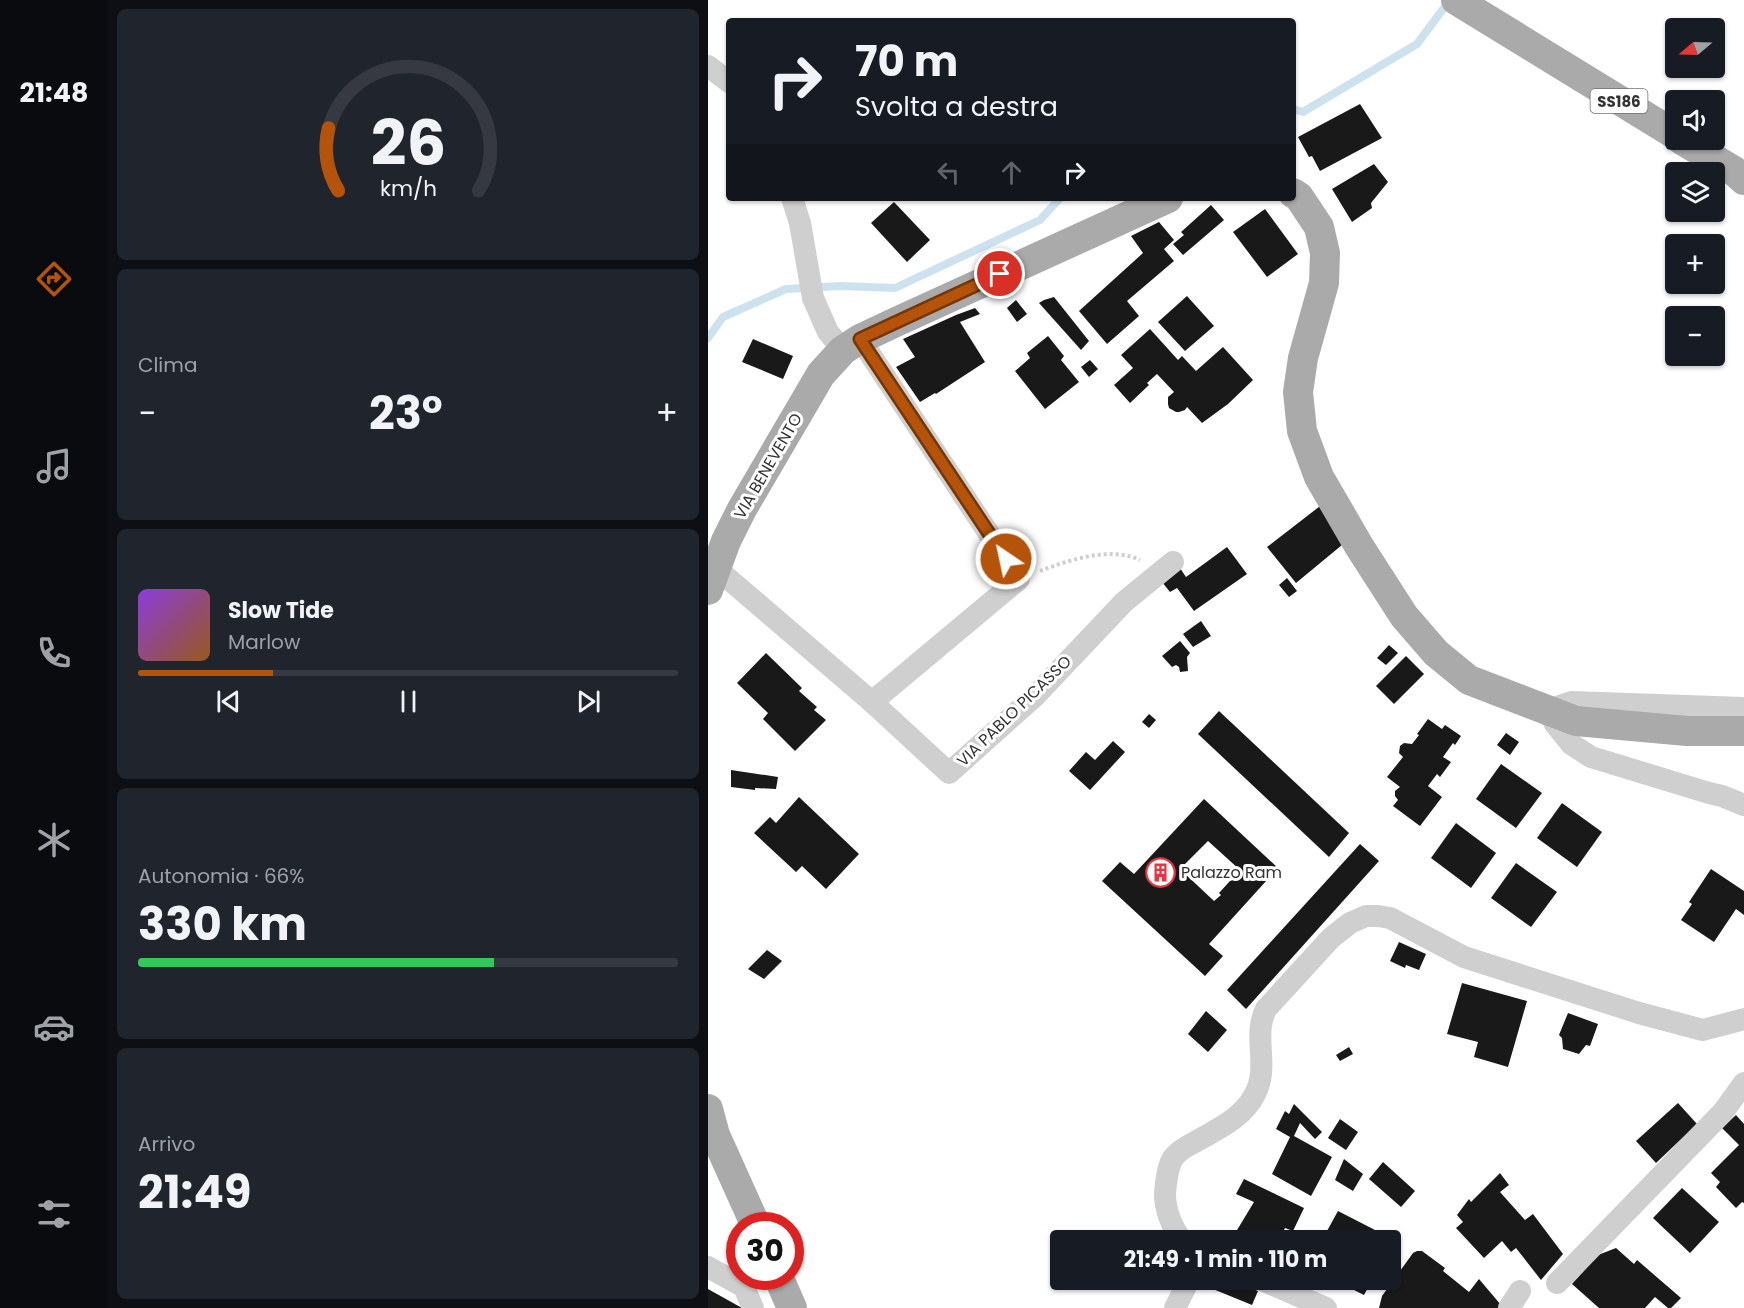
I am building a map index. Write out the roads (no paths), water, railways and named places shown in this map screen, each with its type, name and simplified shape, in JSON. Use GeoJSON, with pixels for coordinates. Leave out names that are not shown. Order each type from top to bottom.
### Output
{"type":"FeatureCollection","features":[{"type":"Feature","properties":{"kind":"main road","name":"SS186"},"geometry":{"type":"LineString","coordinates":[[1456,0],[1665,128]]}},
{"type":"Feature","properties":{"kind":"main road"},"geometry":{"type":"LineString","coordinates":[[1699,150],[1734,171],[1744,180]]}},
{"type":"Feature","properties":{"kind":"main road"},"geometry":{"type":"LineString","coordinates":[[1296,195],[1318,227],[1325,253],[1324,283],[1303,358],[1298,392],[1302,431],[1319,477],[1359,546],[1404,616],[1436,653],[1469,680],[1576,721],[1687,731],[1744,731]]}},
{"type":"Feature","properties":{"kind":"main road"},"geometry":{"type":"LineString","coordinates":[[852,345],[1162,201]]}},
{"type":"Feature","properties":{"kind":"main road","name":"VIA BENEVENTO"},"geometry":{"type":"LineString","coordinates":[[712,580],[726,541],[742,509],[821,374],[852,345]]}},
{"type":"Feature","properties":{"kind":"main road"},"geometry":{"type":"LineString","coordinates":[[1711,731],[1744,741]]}},
{"type":"Feature","properties":{"kind":"main road"},"geometry":{"type":"LineString","coordinates":[[708,1108],[715,1135],[750,1212]]}},
{"type":"Feature","properties":{"kind":"main road"},"geometry":{"type":"LineString","coordinates":[[784,1290],[792,1308]]}},
{"type":"Feature","properties":{"kind":"street"},"geometry":{"type":"LineString","coordinates":[[708,66],[726,80]]}},
{"type":"Feature","properties":{"kind":"street"},"geometry":{"type":"LineString","coordinates":[[793,201],[800,223],[811,287],[828,332],[852,345],[1019,579],[872,702]]}},
{"type":"Feature","properties":{"kind":"street","name":"VIA PABLO PICASSO"},"geometry":{"type":"LineString","coordinates":[[712,580],[872,702],[949,773],[1035,696],[1124,602],[1166,568]]}},
{"type":"Feature","properties":{"kind":"street"},"geometry":{"type":"LineString","coordinates":[[1744,708],[1572,702],[1548,710],[1555,724],[1572,744],[1591,758],[1722,796],[1744,806]]}},
{"type":"Feature","properties":{"kind":"street"},"geometry":{"type":"LineString","coordinates":[[1175,1230],[1165,1199],[1168,1171],[1174,1158],[1184,1148],[1228,1123],[1248,1106],[1260,1082],[1262,1057],[1260,1026],[1266,1009],[1331,938],[1358,919],[1378,916],[1390,918],[1464,957],[1639,1013],[1703,1030],[1744,1019]]}},
{"type":"Feature","properties":{"kind":"street"},"geometry":{"type":"LineString","coordinates":[[1557,1283],[1723,1112],[1744,1083]]}},
{"type":"Feature","properties":{"kind":"street"},"geometry":{"type":"LineString","coordinates":[[708,1267],[744,1287],[753,1308]]}},
{"type":"Feature","properties":{"kind":"street"},"geometry":{"type":"LineString","coordinates":[[1176,1308],[1184,1290]]}},
{"type":"Feature","properties":{"kind":"street"},"geometry":{"type":"LineString","coordinates":[[1285,1290],[1326,1308]]}},
{"type":"Feature","properties":{"kind":"waterway"},"geometry":{"type":"LineString","coordinates":[[1296,110],[1303,112],[1417,44],[1449,1]]}},
{"type":"Feature","properties":{"kind":"waterway"},"geometry":{"type":"LineString","coordinates":[[708,338],[723,317],[786,289],[841,286],[895,288],[1040,220],[1057,201]]}},
{"type":"Feature","properties":{"kind":"place","name":"Palazzo Ram"},"geometry":{"type":"Point","coordinates":[1160,872]}}]}
